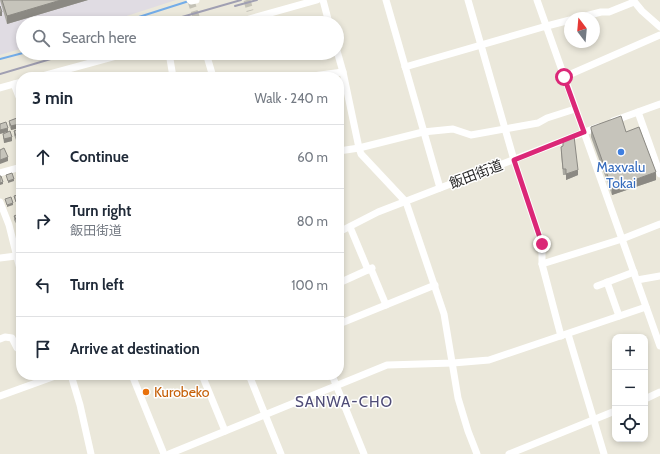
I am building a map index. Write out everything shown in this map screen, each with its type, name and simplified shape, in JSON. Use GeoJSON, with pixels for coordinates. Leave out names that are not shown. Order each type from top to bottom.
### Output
{"type":"FeatureCollection","features":[{"type":"Feature","properties":{"kind":"street"},"geometry":{"type":"LineString","coordinates":[[250,16],[317,0]]}},
{"type":"Feature","properties":{"kind":"street"},"geometry":{"type":"LineString","coordinates":[[323,0],[327,16]]}},
{"type":"Feature","properties":{"kind":"street"},"geometry":{"type":"LineString","coordinates":[[386,0],[440,188]]}},
{"type":"Feature","properties":{"kind":"street"},"geometry":{"type":"LineString","coordinates":[[468,0],[514,160],[542,244],[542,264],[604,454]]}},
{"type":"Feature","properties":{"kind":"street"},"geometry":{"type":"LineString","coordinates":[[537,0],[660,346]]}},
{"type":"Feature","properties":{"kind":"street"},"geometry":{"type":"LineString","coordinates":[[600,12],[609,12],[633,1],[660,27]]}},
{"type":"Feature","properties":{"kind":"street"},"geometry":{"type":"LineString","coordinates":[[405,67],[564,22]]}},
{"type":"Feature","properties":{"kind":"street"},"geometry":{"type":"LineString","coordinates":[[564,77],[660,36]]}},
{"type":"Feature","properties":{"kind":"street"},"geometry":{"type":"LineString","coordinates":[[62,72],[103,60]]}},
{"type":"Feature","properties":{"kind":"street"},"geometry":{"type":"LineString","coordinates":[[170,60],[172,72]]}},
{"type":"Feature","properties":{"kind":"street"},"geometry":{"type":"LineString","coordinates":[[208,60],[212,72]]}},
{"type":"Feature","properties":{"kind":"street"},"geometry":{"type":"LineString","coordinates":[[340,60],[343,72]]}},
{"type":"Feature","properties":{"kind":"street"},"geometry":{"type":"LineString","coordinates":[[344,77],[361,154],[406,202],[444,314],[462,412],[477,454]]}},
{"type":"Feature","properties":{"kind":"street"},"geometry":{"type":"LineString","coordinates":[[0,88],[16,83]]}},
{"type":"Feature","properties":{"kind":"street","name":"飯田街道"},"geometry":{"type":"LineString","coordinates":[[344,230],[378,212],[660,104]]}},
{"type":"Feature","properties":{"kind":"street"},"geometry":{"type":"LineString","coordinates":[[344,150],[423,132],[454,128],[471,135],[538,123],[547,118],[575,109]]}},
{"type":"Feature","properties":{"kind":"street"},"geometry":{"type":"LineString","coordinates":[[638,112],[660,174]]}},
{"type":"Feature","properties":{"kind":"street"},"geometry":{"type":"LineString","coordinates":[[0,173],[16,168]]}},
{"type":"Feature","properties":{"kind":"street"},"geometry":{"type":"LineString","coordinates":[[0,202],[9,225],[16,256],[0,258]]}},
{"type":"Feature","properties":{"kind":"street"},"geometry":{"type":"LineString","coordinates":[[542,264],[622,239],[660,224]]}},
{"type":"Feature","properties":{"kind":"street"},"geometry":{"type":"LineString","coordinates":[[350,227],[371,269],[386,305]]}},
{"type":"Feature","properties":{"kind":"street"},"geometry":{"type":"LineString","coordinates":[[344,281],[371,269]]}},
{"type":"Feature","properties":{"kind":"street"},"geometry":{"type":"LineString","coordinates":[[597,286],[634,272]]}},
{"type":"Feature","properties":{"kind":"street"},"geometry":{"type":"LineString","coordinates":[[637,280],[660,276]]}},
{"type":"Feature","properties":{"kind":"street"},"geometry":{"type":"LineString","coordinates":[[607,282],[619,316]]}},
{"type":"Feature","properties":{"kind":"street"},"geometry":{"type":"LineString","coordinates":[[344,322],[435,285]]}},
{"type":"Feature","properties":{"kind":"street"},"geometry":{"type":"LineString","coordinates":[[169,454],[387,365],[453,363],[489,360],[646,307]]}},
{"type":"Feature","properties":{"kind":"street"},"geometry":{"type":"LineString","coordinates":[[0,339],[5,337],[12,338],[16,346]]}},
{"type":"Feature","properties":{"kind":"street"},"geometry":{"type":"LineString","coordinates":[[0,396],[44,380]]}},
{"type":"Feature","properties":{"kind":"street"},"geometry":{"type":"LineString","coordinates":[[72,380],[80,405],[91,454]]}},
{"type":"Feature","properties":{"kind":"street"},"geometry":{"type":"LineString","coordinates":[[134,380],[164,454]]}},
{"type":"Feature","properties":{"kind":"street"},"geometry":{"type":"LineString","coordinates":[[204,380],[225,431]]}},
{"type":"Feature","properties":{"kind":"street"},"geometry":{"type":"LineString","coordinates":[[251,380],[281,454]]}},
{"type":"Feature","properties":{"kind":"street"},"geometry":{"type":"LineString","coordinates":[[334,380],[364,454]]}},
{"type":"Feature","properties":{"kind":"street"},"geometry":{"type":"LineString","coordinates":[[648,398],[660,392]]}},
{"type":"Feature","properties":{"kind":"street"},"geometry":{"type":"LineString","coordinates":[[509,454],[612,412]]}},
{"type":"Feature","properties":{"kind":"shaded area"},"geometry":{"type":"Polygon","coordinates":[[[0,0],[176,0],[127,16],[16,16],[16,50],[0,55],[0,0]]]}},
{"type":"Feature","properties":{"kind":"building"},"geometry":{"type":"Polygon","coordinates":[[[2,0],[61,0],[7,16],[2,0]]]}},
{"type":"Feature","properties":{"kind":"building","name":"Maxvalu Tokai"},"geometry":{"type":"Polygon","coordinates":[[[621,116],[626,132],[639,127],[656,172],[612,188],[591,127],[621,116]]]}},
{"type":"Feature","properties":{"kind":"building"},"geometry":{"type":"Polygon","coordinates":[[[16,118],[16,125],[11,126],[9,121],[16,118]]]}},
{"type":"Feature","properties":{"kind":"building"},"geometry":{"type":"Polygon","coordinates":[[[6,122],[8,128],[0,130],[0,124],[6,122]]]}},
{"type":"Feature","properties":{"kind":"building"},"geometry":{"type":"Polygon","coordinates":[[[10,131],[12,137],[4,139],[3,134],[10,131]]]}},
{"type":"Feature","properties":{"kind":"building"},"geometry":{"type":"Polygon","coordinates":[[[574,136],[578,170],[566,174],[566,169],[563,169],[561,147],[563,146],[563,141],[574,136]]]}},
{"type":"Feature","properties":{"kind":"building"},"geometry":{"type":"Polygon","coordinates":[[[4,148],[8,157],[0,160],[0,150],[4,148]]]}},
{"type":"Feature","properties":{"kind":"building"},"geometry":{"type":"Polygon","coordinates":[[[12,173],[14,179],[8,181],[6,175],[12,173]]]}},
{"type":"Feature","properties":{"kind":"building"},"geometry":{"type":"Polygon","coordinates":[[[0,176],[3,182],[0,183],[0,176]]]}},
{"type":"Feature","properties":{"kind":"building"},"geometry":{"type":"Polygon","coordinates":[[[11,197],[13,203],[7,205],[5,199],[11,197]]]}},
{"type":"Feature","properties":{"kind":"waterway"},"geometry":{"type":"LineString","coordinates":[[142,16],[189,1]]}},
{"type":"Feature","properties":{"kind":"waterway"},"geometry":{"type":"LineString","coordinates":[[0,59],[16,55]]}},
{"type":"Feature","properties":{"kind":"tunnel"},"geometry":{"type":"LineString","coordinates":[[247,0],[250,11]]}},
{"type":"Feature","properties":{"kind":"tunnel"},"geometry":{"type":"LineString","coordinates":[[191,1],[196,16]]}},
{"type":"Feature","properties":{"kind":"railway"},"geometry":{"type":"LineString","coordinates":[[185,16],[241,0]]}},
{"type":"Feature","properties":{"kind":"railway"},"geometry":{"type":"LineString","coordinates":[[235,6],[257,0]]}},
{"type":"Feature","properties":{"kind":"railway"},"geometry":{"type":"LineString","coordinates":[[0,74],[47,60]]}},
{"type":"Feature","properties":{"kind":"place","name":"Maxvalu Tokai"},"geometry":{"type":"Point","coordinates":[621,152]}},
{"type":"Feature","properties":{"kind":"place","name":"Kurobeko"},"geometry":{"type":"Point","coordinates":[146,392]}},
{"type":"Feature","properties":{"kind":"district","name":"SANWA-CHO"},"geometry":{"type":"Point","coordinates":[344,402]}},
{"type":"Feature","properties":{"kind":"route"},"geometry":{"type":"LineString","coordinates":[[542,244],[514,160],[584,132],[564,77]]}}]}
